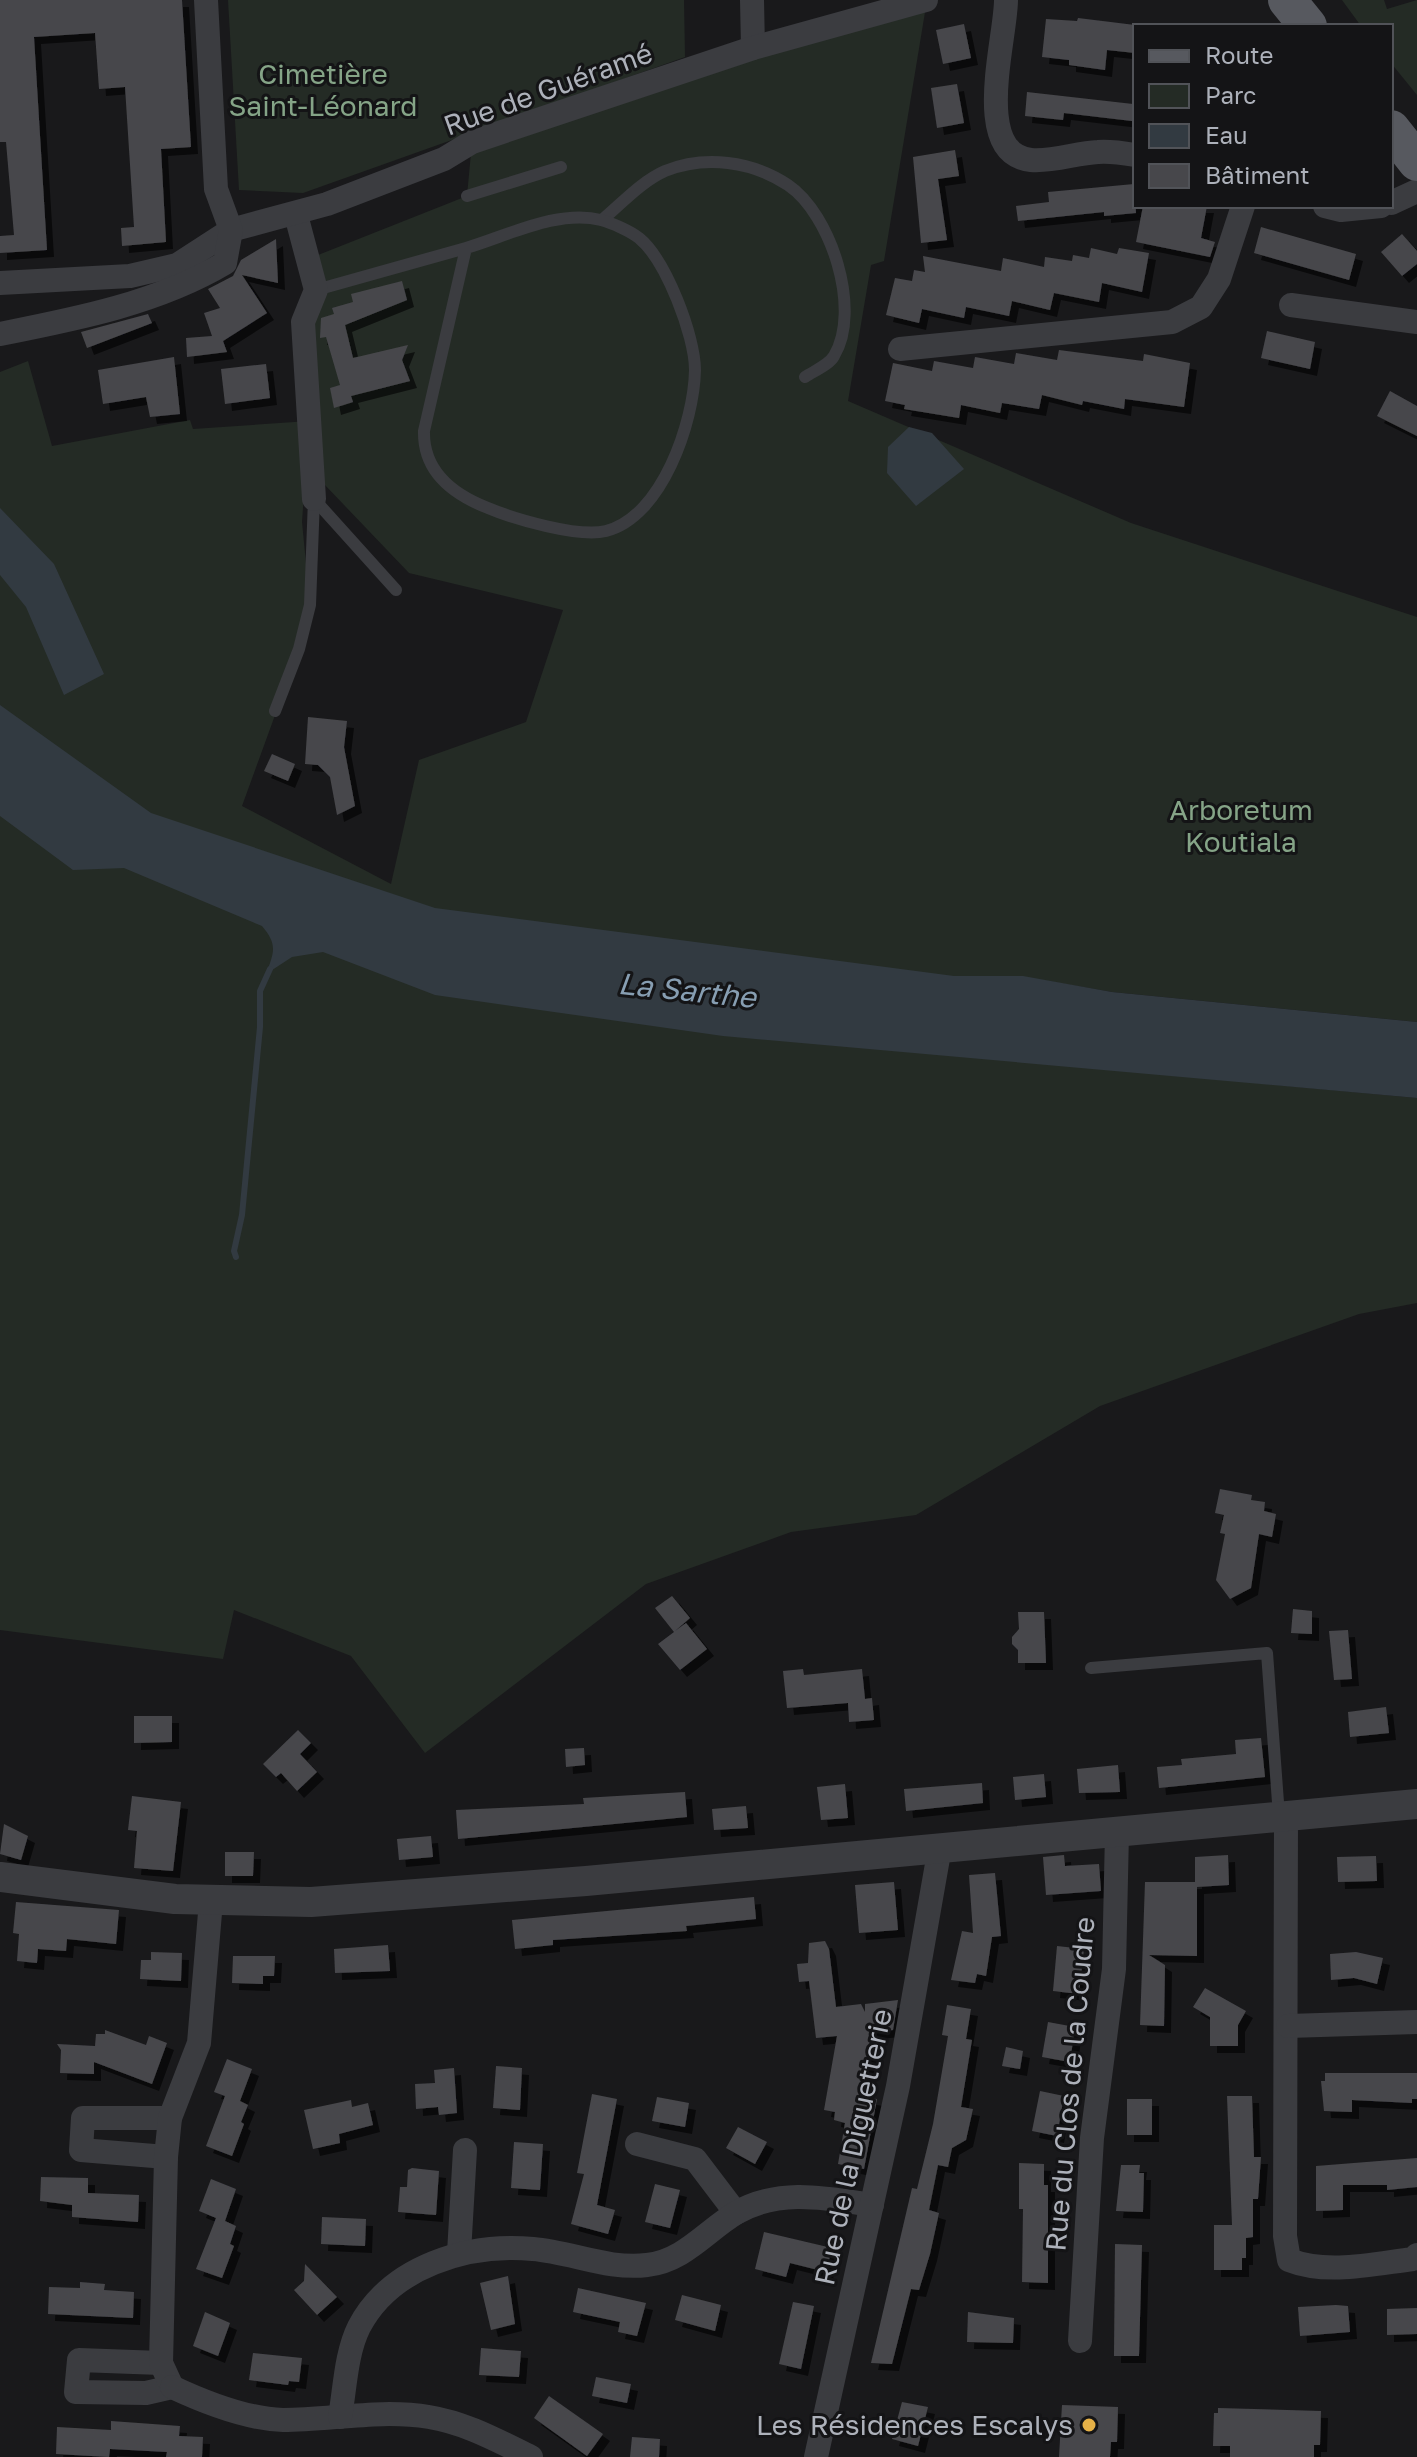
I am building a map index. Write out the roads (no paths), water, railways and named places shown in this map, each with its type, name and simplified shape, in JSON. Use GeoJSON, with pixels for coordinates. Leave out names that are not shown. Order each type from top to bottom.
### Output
{"type":"FeatureCollection","features":[{"type":"Feature","properties":{"kind":"main road"},"geometry":{"type":"LineString","coordinates":[[1287,0],[1306,24]]}},
{"type":"Feature","properties":{"kind":"main road"},"geometry":{"type":"LineString","coordinates":[[1393,132],[1417,162]]}},
{"type":"Feature","properties":{"kind":"street"},"geometry":{"type":"LineString","coordinates":[[0,334],[107,310],[196,281],[225,263],[231,230],[216,189],[206,0]]}},
{"type":"Feature","properties":{"kind":"street"},"geometry":{"type":"LineString","coordinates":[[752,0],[753,48]]}},
{"type":"Feature","properties":{"kind":"street","name":"Rue de Guéramé"},"geometry":{"type":"LineString","coordinates":[[0,283],[130,276],[177,265],[231,230],[296,215],[444,159],[472,142],[753,48],[926,0]]}},
{"type":"Feature","properties":{"kind":"street"},"geometry":{"type":"LineString","coordinates":[[1006,0],[995,118],[1000,140],[1014,155],[1029,160],[1100,151],[1133,155]]}},
{"type":"Feature","properties":{"kind":"street"},"geometry":{"type":"LineString","coordinates":[[1393,202],[1417,191]]}},
{"type":"Feature","properties":{"kind":"street"},"geometry":{"type":"LineString","coordinates":[[900,349],[1172,322],[1201,307],[1219,279],[1242,208]]}},
{"type":"Feature","properties":{"kind":"street"},"geometry":{"type":"LineString","coordinates":[[1333,208],[1361,208]]}},
{"type":"Feature","properties":{"kind":"street"},"geometry":{"type":"LineString","coordinates":[[296,215],[316,290],[303,322],[314,499]]}},
{"type":"Feature","properties":{"kind":"street"},"geometry":{"type":"LineString","coordinates":[[1291,305],[1417,322]]}},
{"type":"Feature","properties":{"kind":"street"},"geometry":{"type":"LineString","coordinates":[[0,1877],[211,1901],[311,1902],[397,1898],[1417,1804]]}},
{"type":"Feature","properties":{"kind":"street"},"geometry":{"type":"LineString","coordinates":[[1282,1815],[1288,2026],[1285,2236],[1289,2260],[1308,2268],[1413,2259],[1417,2255]]}},
{"type":"Feature","properties":{"kind":"street","name":"Rue du Clos de la Coudre"},"geometry":{"type":"LineString","coordinates":[[1080,2341],[1092,2138],[1114,1969],[1117,1832]]}},
{"type":"Feature","properties":{"kind":"street","name":"Rue de la Diguetterie"},"geometry":{"type":"LineString","coordinates":[[816,2457],[898,2086],[940,1847]]}},
{"type":"Feature","properties":{"kind":"street"},"geometry":{"type":"LineString","coordinates":[[172,2387],[161,2363],[166,2157],[170,2118],[199,2043],[211,1901]]}},
{"type":"Feature","properties":{"kind":"street"},"geometry":{"type":"LineString","coordinates":[[1288,2026],[1417,2022]]}},
{"type":"Feature","properties":{"kind":"street"},"geometry":{"type":"LineString","coordinates":[[166,2157],[81,2150],[83,2118],[170,2118]]}},
{"type":"Feature","properties":{"kind":"street"},"geometry":{"type":"LineString","coordinates":[[637,2144],[695,2159],[736,2213]]}},
{"type":"Feature","properties":{"kind":"street"},"geometry":{"type":"LineString","coordinates":[[459,2253],[465,2150]]}},
{"type":"Feature","properties":{"kind":"street"},"geometry":{"type":"LineString","coordinates":[[340,2417],[358,2328],[380,2298],[418,2270],[459,2253],[491,2248],[534,2249],[622,2265],[649,2265],[678,2255],[736,2213],[769,2200],[795,2195],[872,2205]]}},
{"type":"Feature","properties":{"kind":"street"},"geometry":{"type":"LineString","coordinates":[[161,2363],[79,2360],[76,2392],[146,2393],[172,2387],[265,2417],[389,2414],[430,2417],[465,2426],[531,2457]]}},
{"type":"Feature","properties":{"kind":"lane"},"geometry":{"type":"LineString","coordinates":[[602,220],[663,172],[700,162],[745,165],[789,186],[818,218],[843,281],[845,330],[833,359],[805,377]]}},
{"type":"Feature","properties":{"kind":"lane"},"geometry":{"type":"LineString","coordinates":[[467,196],[561,167]]}},
{"type":"Feature","properties":{"kind":"lane"},"geometry":{"type":"LineString","coordinates":[[316,290],[563,218],[602,220],[640,238],[659,265],[684,316],[695,369],[687,420],[666,476],[640,511],[604,531],[569,530],[487,508],[441,482],[423,450],[424,431],[466,248]]}},
{"type":"Feature","properties":{"kind":"lane"},"geometry":{"type":"LineString","coordinates":[[314,499],[396,590]]}},
{"type":"Feature","properties":{"kind":"lane"},"geometry":{"type":"LineString","coordinates":[[275,711],[299,649],[310,605],[314,499]]}},
{"type":"Feature","properties":{"kind":"lane"},"geometry":{"type":"LineString","coordinates":[[1091,1668],[1267,1653],[1282,1815]]}},
{"type":"Feature","properties":{"kind":"water"},"geometry":{"type":"Polygon","coordinates":[[[909,427],[932,433],[964,469],[916,506],[887,473],[888,447],[909,427]]]}},
{"type":"Feature","properties":{"kind":"water"},"geometry":{"type":"Polygon","coordinates":[[[0,508],[54,564],[104,674],[64,695],[26,607],[0,575],[0,508]]]}},
{"type":"Feature","properties":{"kind":"water","name":"La Sarthe"},"geometry":{"type":"Polygon","coordinates":[[[0,705],[151,813],[435,908],[954,976],[1023,976],[1112,992],[1417,1022],[1417,1098],[723,1036],[435,995],[323,952],[292,957],[266,974],[273,949],[262,926],[124,868],[73,870],[0,816],[0,705]]]}},
{"type":"Feature","properties":{"kind":"waterway"},"geometry":{"type":"LineString","coordinates":[[236,1257],[234,1251],[242,1215],[260,1027],[260,991],[270,969]]}},
{"type":"Feature","properties":{"kind":"place","name":"Les Résidences Escalys"},"geometry":{"type":"Point","coordinates":[1089,2425]}},
{"type":"Feature","properties":{"kind":"park label","name":"Cimetière Saint-Léonard"},"geometry":{"type":"Point","coordinates":[323,90]}},
{"type":"Feature","properties":{"kind":"park label","name":"Arboretum Koutiala"},"geometry":{"type":"Point","coordinates":[1241,826]}}]}
